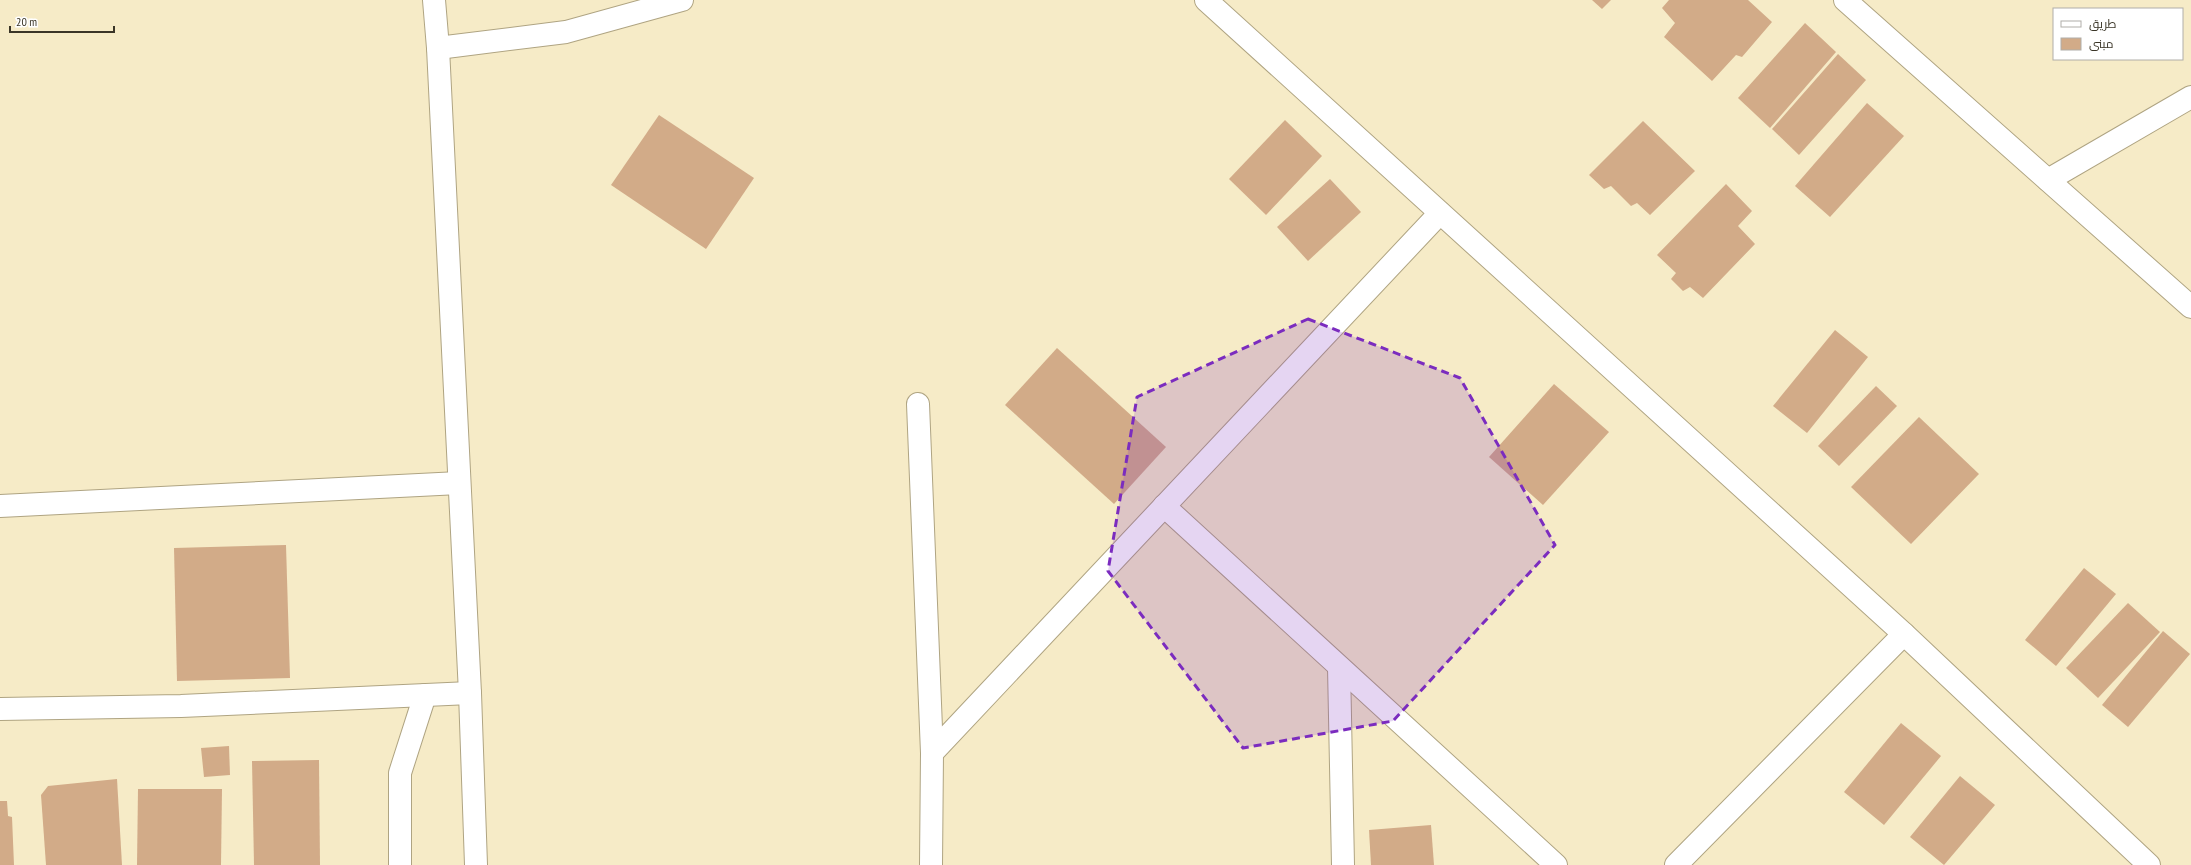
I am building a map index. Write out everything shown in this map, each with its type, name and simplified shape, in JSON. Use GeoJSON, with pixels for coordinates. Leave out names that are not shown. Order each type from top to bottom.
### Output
{"type":"FeatureCollection","features":[{"type":"Feature","properties":{"kind":"street"},"geometry":{"type":"LineString","coordinates":[[434,0],[438,48],[470,693],[476,865]]}},
{"type":"Feature","properties":{"kind":"street"},"geometry":{"type":"LineString","coordinates":[[438,48],[566,32],[682,0]]}},
{"type":"Feature","properties":{"kind":"street"},"geometry":{"type":"LineString","coordinates":[[1206,0],[1904,634],[2149,865]]}},
{"type":"Feature","properties":{"kind":"street"},"geometry":{"type":"LineString","coordinates":[[1845,0],[2191,307]]}},
{"type":"Feature","properties":{"kind":"street"},"geometry":{"type":"LineString","coordinates":[[2048,180],[2191,97]]}},
{"type":"Feature","properties":{"kind":"street"},"geometry":{"type":"LineString","coordinates":[[932,754],[1440,212]]}},
{"type":"Feature","properties":{"kind":"street"},"geometry":{"type":"LineString","coordinates":[[918,404],[932,754],[931,865]]}},
{"type":"Feature","properties":{"kind":"street"},"geometry":{"type":"LineString","coordinates":[[0,506],[459,483]]}},
{"type":"Feature","properties":{"kind":"street"},"geometry":{"type":"LineString","coordinates":[[1164,506],[1556,865]]}},
{"type":"Feature","properties":{"kind":"street"},"geometry":{"type":"LineString","coordinates":[[1676,865],[1904,634]]}},
{"type":"Feature","properties":{"kind":"street"},"geometry":{"type":"LineString","coordinates":[[1339,667],[1343,865]]}},
{"type":"Feature","properties":{"kind":"street"},"geometry":{"type":"LineString","coordinates":[[0,709],[181,706],[470,693]]}},
{"type":"Feature","properties":{"kind":"street"},"geometry":{"type":"LineString","coordinates":[[400,865],[400,772],[425,695]]}},
{"type":"Feature","properties":{"kind":"highlighted area"},"geometry":{"type":"Polygon","coordinates":[[[1308,319],[1460,378],[1555,545],[1393,721],[1243,748],[1108,571],[1137,397],[1308,319]]]}},
{"type":"Feature","properties":{"kind":"building"},"geometry":{"type":"Polygon","coordinates":[[[1592,0],[1611,0],[1602,9],[1592,0]]]}},
{"type":"Feature","properties":{"kind":"building"},"geometry":{"type":"Polygon","coordinates":[[[1669,0],[1748,0],[1772,22],[1742,57],[1736,55],[1712,81],[1664,37],[1675,23],[1662,8],[1669,0]]]}},
{"type":"Feature","properties":{"kind":"building"},"geometry":{"type":"Polygon","coordinates":[[[1805,23],[1836,52],[1770,128],[1738,98],[1805,23]]]}},
{"type":"Feature","properties":{"kind":"building"},"geometry":{"type":"Polygon","coordinates":[[[1838,54],[1866,80],[1799,155],[1772,129],[1838,54]]]}},
{"type":"Feature","properties":{"kind":"building"},"geometry":{"type":"Polygon","coordinates":[[[1867,103],[1904,136],[1830,217],[1795,186],[1867,103]]]}},
{"type":"Feature","properties":{"kind":"building"},"geometry":{"type":"Polygon","coordinates":[[[659,115],[754,178],[706,249],[611,185],[659,115]]]}},
{"type":"Feature","properties":{"kind":"building"},"geometry":{"type":"Polygon","coordinates":[[[1285,120],[1322,156],[1266,215],[1229,179],[1285,120]]]}},
{"type":"Feature","properties":{"kind":"building"},"geometry":{"type":"Polygon","coordinates":[[[1643,121],[1695,171],[1650,215],[1637,203],[1631,206],[1611,186],[1604,189],[1589,175],[1643,121]]]}},
{"type":"Feature","properties":{"kind":"building"},"geometry":{"type":"Polygon","coordinates":[[[1330,179],[1361,212],[1308,261],[1277,227],[1330,179]]]}},
{"type":"Feature","properties":{"kind":"building"},"geometry":{"type":"Polygon","coordinates":[[[1726,184],[1752,211],[1738,226],[1755,244],[1703,298],[1690,287],[1683,291],[1671,279],[1676,273],[1657,255],[1726,184]]]}},
{"type":"Feature","properties":{"kind":"building"},"geometry":{"type":"Polygon","coordinates":[[[1835,330],[1868,357],[1807,433],[1773,406],[1835,330]]]}},
{"type":"Feature","properties":{"kind":"building"},"geometry":{"type":"Polygon","coordinates":[[[1057,348],[1166,447],[1114,504],[1005,405],[1057,348]]]}},
{"type":"Feature","properties":{"kind":"building"},"geometry":{"type":"Polygon","coordinates":[[[1554,384],[1609,432],[1543,505],[1489,457],[1554,384]]]}},
{"type":"Feature","properties":{"kind":"building"},"geometry":{"type":"Polygon","coordinates":[[[1876,386],[1897,406],[1839,466],[1818,446],[1876,386]]]}},
{"type":"Feature","properties":{"kind":"building"},"geometry":{"type":"Polygon","coordinates":[[[1919,417],[1979,474],[1911,544],[1851,487],[1919,417]]]}},
{"type":"Feature","properties":{"kind":"building"},"geometry":{"type":"Polygon","coordinates":[[[286,545],[290,678],[177,681],[174,548],[286,545]]]}},
{"type":"Feature","properties":{"kind":"building"},"geometry":{"type":"Polygon","coordinates":[[[2084,568],[2116,594],[2056,666],[2025,640],[2084,568]]]}},
{"type":"Feature","properties":{"kind":"building"},"geometry":{"type":"Polygon","coordinates":[[[2128,603],[2160,632],[2098,698],[2066,668],[2128,603]]]}},
{"type":"Feature","properties":{"kind":"building"},"geometry":{"type":"Polygon","coordinates":[[[2163,631],[2190,654],[2128,727],[2102,705],[2163,631]]]}},
{"type":"Feature","properties":{"kind":"building"},"geometry":{"type":"Polygon","coordinates":[[[1901,723],[1941,756],[1884,825],[1844,792],[1901,723]]]}},
{"type":"Feature","properties":{"kind":"building"},"geometry":{"type":"Polygon","coordinates":[[[229,746],[230,775],[204,777],[201,748],[229,746]]]}},
{"type":"Feature","properties":{"kind":"building"},"geometry":{"type":"Polygon","coordinates":[[[319,760],[320,865],[254,865],[252,761],[319,760]]]}},
{"type":"Feature","properties":{"kind":"building"},"geometry":{"type":"Polygon","coordinates":[[[1960,776],[1995,805],[1944,865],[1910,837],[1960,776]]]}},
{"type":"Feature","properties":{"kind":"building"},"geometry":{"type":"Polygon","coordinates":[[[117,779],[122,865],[46,865],[41,795],[48,786],[117,779]]]}},
{"type":"Feature","properties":{"kind":"building"},"geometry":{"type":"Polygon","coordinates":[[[138,789],[222,789],[221,865],[137,865],[138,789]]]}},
{"type":"Feature","properties":{"kind":"building"},"geometry":{"type":"Polygon","coordinates":[[[0,801],[7,801],[8,816],[12,817],[14,865],[0,865],[0,801]]]}},
{"type":"Feature","properties":{"kind":"building"},"geometry":{"type":"Polygon","coordinates":[[[1431,825],[1434,865],[1371,865],[1369,830],[1431,825]]]}}]}
